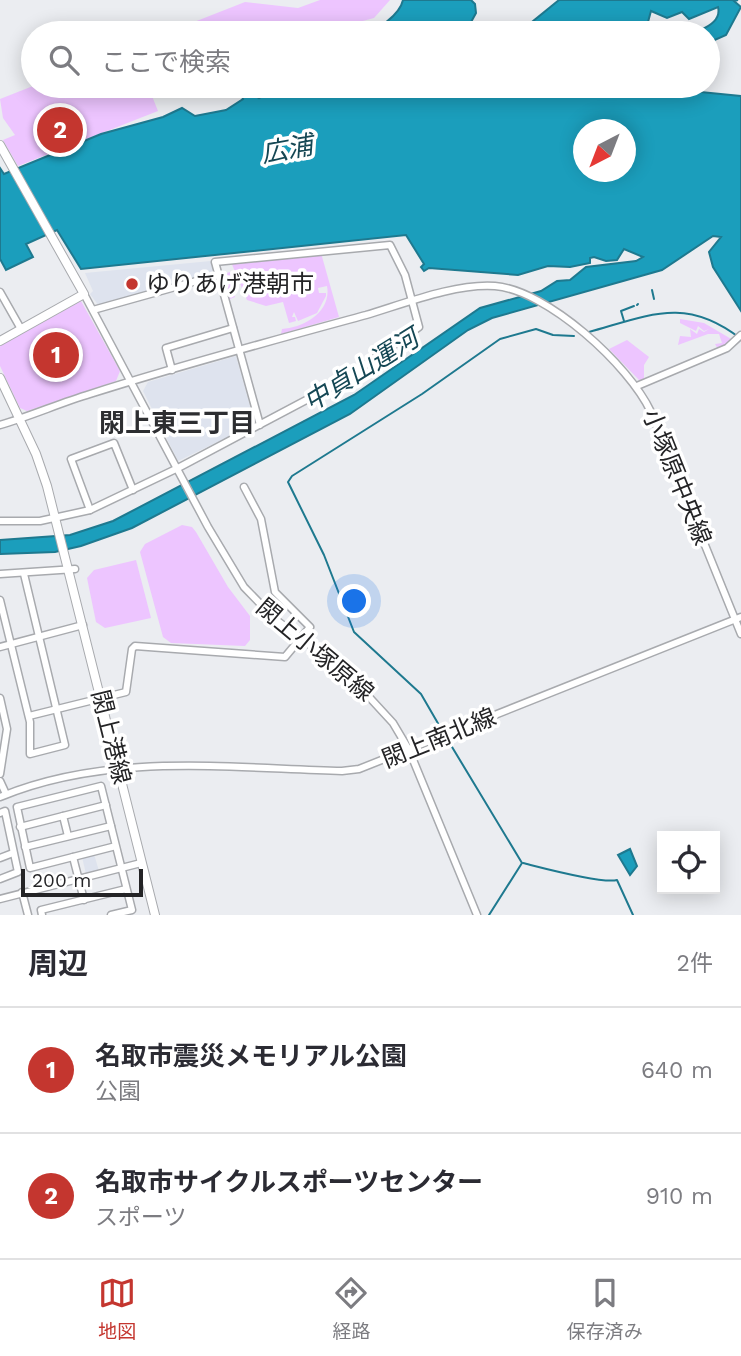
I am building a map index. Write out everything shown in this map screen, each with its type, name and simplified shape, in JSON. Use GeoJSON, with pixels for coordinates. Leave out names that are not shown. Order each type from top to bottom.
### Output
{"type":"FeatureCollection","features":[{"type":"Feature","properties":{"kind":"main road"},"geometry":{"type":"LineString","coordinates":[[0,145],[84,294],[0,341]]}},
{"type":"Feature","properties":{"kind":"main road"},"geometry":{"type":"LineString","coordinates":[[0,378],[43,469],[56,518]]}},
{"type":"Feature","properties":{"kind":"main road","name":"閖上港線"},"geometry":{"type":"LineString","coordinates":[[56,518],[72,569],[83,625],[155,915]]}},
{"type":"Feature","properties":{"kind":"street"},"geometry":{"type":"LineString","coordinates":[[1,520],[56,518],[90,510],[178,468],[260,425],[359,371],[419,327],[405,275],[390,245],[215,262],[260,425]]}},
{"type":"Feature","properties":{"kind":"street"},"geometry":{"type":"LineString","coordinates":[[93,310],[218,275]]}},
{"type":"Feature","properties":{"kind":"street","name":"小塚原中央線"},"geometry":{"type":"LineString","coordinates":[[412,302],[479,286],[520,291],[551,308],[586,337],[636,386],[651,412],[738,619],[741,634]]}},
{"type":"Feature","properties":{"kind":"street"},"geometry":{"type":"LineString","coordinates":[[0,292],[22,329]]}},
{"type":"Feature","properties":{"kind":"street"},"geometry":{"type":"LineString","coordinates":[[84,294],[178,468]]}},
{"type":"Feature","properties":{"kind":"street"},"geometry":{"type":"LineString","coordinates":[[0,425],[172,370],[412,302]]}},
{"type":"Feature","properties":{"kind":"street"},"geometry":{"type":"LineString","coordinates":[[172,370],[166,348],[233,328]]}},
{"type":"Feature","properties":{"kind":"street"},"geometry":{"type":"LineString","coordinates":[[636,386],[727,348],[739,337]]}},
{"type":"Feature","properties":{"kind":"street"},"geometry":{"type":"LineString","coordinates":[[90,510],[71,459],[114,443],[133,490]]}},
{"type":"Feature","properties":{"kind":"street","name":"閖上小塚原線"},"geometry":{"type":"LineString","coordinates":[[178,468],[244,587],[266,611],[347,673],[373,698],[393,723],[409,751],[477,915]]}},
{"type":"Feature","properties":{"kind":"street"},"geometry":{"type":"LineString","coordinates":[[29,716],[102,699],[127,690],[132,649],[135,646],[285,661],[310,627],[275,592],[261,519],[244,487]]}},
{"type":"Feature","properties":{"kind":"street"},"geometry":{"type":"LineString","coordinates":[[0,574],[72,569]]}},
{"type":"Feature","properties":{"kind":"street"},"geometry":{"type":"LineString","coordinates":[[0,600],[29,716],[30,754],[65,745],[24,574]]}},
{"type":"Feature","properties":{"kind":"street","name":"閖上南北線"},"geometry":{"type":"LineString","coordinates":[[3,796],[54,779],[119,768],[172,765],[359,769],[738,619]]}},
{"type":"Feature","properties":{"kind":"street"},"geometry":{"type":"LineString","coordinates":[[0,647],[83,625]]}},
{"type":"Feature","properties":{"kind":"street"},"geometry":{"type":"LineString","coordinates":[[0,698],[7,729],[0,774]]}},
{"type":"Feature","properties":{"kind":"street"},"geometry":{"type":"LineString","coordinates":[[54,779],[58,794]]}},
{"type":"Feature","properties":{"kind":"street"},"geometry":{"type":"LineString","coordinates":[[0,781],[3,796]]}},
{"type":"Feature","properties":{"kind":"street"},"geometry":{"type":"LineString","coordinates":[[111,915],[132,912],[122,868],[101,786],[58,794],[17,807],[30,868],[116,846]]}},
{"type":"Feature","properties":{"kind":"street"},"geometry":{"type":"LineString","coordinates":[[20,827],[106,805]]}},
{"type":"Feature","properties":{"kind":"street"},"geometry":{"type":"LineString","coordinates":[[0,813],[5,811],[18,872],[0,879]]}},
{"type":"Feature","properties":{"kind":"street"},"geometry":{"type":"LineString","coordinates":[[63,816],[68,836]]}},
{"type":"Feature","properties":{"kind":"street"},"geometry":{"type":"LineString","coordinates":[[25,847],[111,826]]}},
{"type":"Feature","properties":{"kind":"street"},"geometry":{"type":"LineString","coordinates":[[0,837],[9,834]]}},
{"type":"Feature","properties":{"kind":"street"},"geometry":{"type":"LineString","coordinates":[[0,858],[13,853]]}},
{"type":"Feature","properties":{"kind":"street"},"geometry":{"type":"LineString","coordinates":[[73,857],[83,900]]}},
{"type":"Feature","properties":{"kind":"street"},"geometry":{"type":"LineString","coordinates":[[0,899],[141,863]]}},
{"type":"Feature","properties":{"kind":"street"},"geometry":{"type":"LineString","coordinates":[[42,915],[41,910],[126,889]]}},
{"type":"Feature","properties":{"kind":"street"},"geometry":{"type":"LineString","coordinates":[[19,915],[28,914],[22,892]]}},
{"type":"Feature","properties":{"kind":"shaded area"},"geometry":{"type":"Polygon","coordinates":[[[320,0],[390,0],[374,18],[363,21],[197,21],[245,2],[298,8],[320,0]]]}},
{"type":"Feature","properties":{"kind":"shaded area"},"geometry":{"type":"Polygon","coordinates":[[[21,91],[21,98],[153,98],[158,111],[18,166],[3,140],[15,135],[3,118],[0,99],[21,91]]]}},
{"type":"Feature","properties":{"kind":"shaded area"},"geometry":{"type":"Polygon","coordinates":[[[321,253],[339,317],[281,334],[282,329],[299,326],[320,311],[325,304],[327,295],[327,286],[318,288],[319,293],[326,293],[326,296],[317,313],[298,321],[294,312],[292,317],[295,317],[296,321],[289,323],[283,302],[266,306],[247,300],[231,262],[321,253]]]}},
{"type":"Feature","properties":{"kind":"shaded area","name":"ゆりあげ港朝市"},"geometry":{"type":"Polygon","coordinates":[[[211,261],[213,273],[99,306],[90,294],[93,291],[85,273],[211,261]]]}},
{"type":"Feature","properties":{"kind":"shaded area"},"geometry":{"type":"Polygon","coordinates":[[[230,272],[238,287],[233,290],[235,297],[230,299],[230,307],[221,275],[230,272]]]}},
{"type":"Feature","properties":{"kind":"shaded area"},"geometry":{"type":"Polygon","coordinates":[[[81,301],[120,371],[116,381],[27,411],[20,408],[0,366],[0,346],[81,301]]]}},
{"type":"Feature","properties":{"kind":"shaded area"},"geometry":{"type":"Polygon","coordinates":[[[680,319],[704,323],[733,340],[718,349],[715,344],[722,343],[719,334],[708,334],[678,345],[680,336],[691,337],[690,329],[697,334],[699,329],[704,332],[709,329],[704,331],[698,326],[696,331],[680,323],[680,319]]]}},
{"type":"Feature","properties":{"kind":"shaded area"},"geometry":{"type":"Polygon","coordinates":[[[627,340],[649,357],[644,365],[644,378],[640,381],[609,349],[627,340]]]}},
{"type":"Feature","properties":{"kind":"shaded area"},"geometry":{"type":"Polygon","coordinates":[[[236,356],[255,424],[178,461],[143,391],[148,382],[236,356]]]}},
{"type":"Feature","properties":{"kind":"shaded area"},"geometry":{"type":"Polygon","coordinates":[[[182,525],[192,527],[196,532],[228,587],[250,616],[250,640],[245,646],[171,643],[163,637],[140,552],[145,544],[182,525]]]}},
{"type":"Feature","properties":{"kind":"shaded area"},"geometry":{"type":"Polygon","coordinates":[[[136,560],[151,618],[105,628],[96,622],[87,578],[94,570],[136,560]]]}},
{"type":"Feature","properties":{"kind":"shaded area"},"geometry":{"type":"Polygon","coordinates":[[[94,854],[99,871],[86,874],[82,857],[94,854]]]}},
{"type":"Feature","properties":{"kind":"water"},"geometry":{"type":"Polygon","coordinates":[[[403,0],[471,0],[475,4],[476,13],[472,21],[387,21],[403,0]]]}},
{"type":"Feature","properties":{"kind":"water"},"geometry":{"type":"Polygon","coordinates":[[[559,0],[738,0],[734,1],[741,7],[726,35],[720,38],[720,21],[714,21],[718,7],[689,19],[682,12],[667,18],[651,11],[648,21],[533,21],[559,0]]]}},
{"type":"Feature","properties":{"kind":"water","name":"広浦"},"geometry":{"type":"Polygon","coordinates":[[[720,94],[741,96],[741,311],[713,267],[709,252],[721,237],[713,236],[662,270],[492,318],[468,330],[350,414],[132,528],[55,552],[0,554],[0,540],[70,535],[113,521],[354,395],[480,308],[541,291],[557,281],[570,280],[586,267],[636,261],[643,257],[624,249],[617,260],[606,261],[594,257],[590,258],[590,263],[570,267],[548,266],[518,275],[429,268],[424,271],[421,267],[424,264],[406,235],[81,269],[57,230],[26,244],[33,257],[6,270],[0,259],[0,168],[4,174],[101,134],[163,117],[182,108],[195,116],[226,110],[243,98],[720,98],[720,94]]]}},
{"type":"Feature","properties":{"kind":"water"},"geometry":{"type":"Polygon","coordinates":[[[630,849],[637,866],[630,875],[618,855],[630,849]]]}},
{"type":"Feature","properties":{"kind":"waterway"},"geometry":{"type":"LineString","coordinates":[[652,290],[654,299]]}},
{"type":"Feature","properties":{"kind":"waterway"},"geometry":{"type":"LineString","coordinates":[[624,321],[621,311],[634,306]]}},
{"type":"Feature","properties":{"kind":"waterway"},"geometry":{"type":"LineString","coordinates":[[589,332],[649,315],[685,313],[703,317],[741,339]]}},
{"type":"Feature","properties":{"kind":"waterway"},"geometry":{"type":"LineString","coordinates":[[443,732],[421,694],[354,632],[324,555],[288,482],[292,476],[422,394],[500,339],[536,329],[553,335],[574,336]]}},
{"type":"Feature","properties":{"kind":"waterway"},"geometry":{"type":"LineString","coordinates":[[446,737],[522,863],[489,915]]}},
{"type":"Feature","properties":{"kind":"waterway"},"geometry":{"type":"LineString","coordinates":[[523,863],[586,878],[617,880],[633,915]]}},
{"type":"Feature","properties":{"kind":"place","name":"名取市サイクルスポーツセンター"},"geometry":{"type":"Point","coordinates":[60,130]}},
{"type":"Feature","properties":{"kind":"place","name":"ゆりあげ港朝市"},"geometry":{"type":"Point","coordinates":[132,284]}},
{"type":"Feature","properties":{"kind":"place","name":"名取市震災メモリアル公園"},"geometry":{"type":"Point","coordinates":[56,355]}},
{"type":"Feature","properties":{"kind":"district","name":"閖上東三丁目"},"geometry":{"type":"Point","coordinates":[177,423]}},
{"type":"Feature","properties":{"kind":"water label","name":"中貞山運河"},"geometry":{"type":"Point","coordinates":[361,370]}}]}
